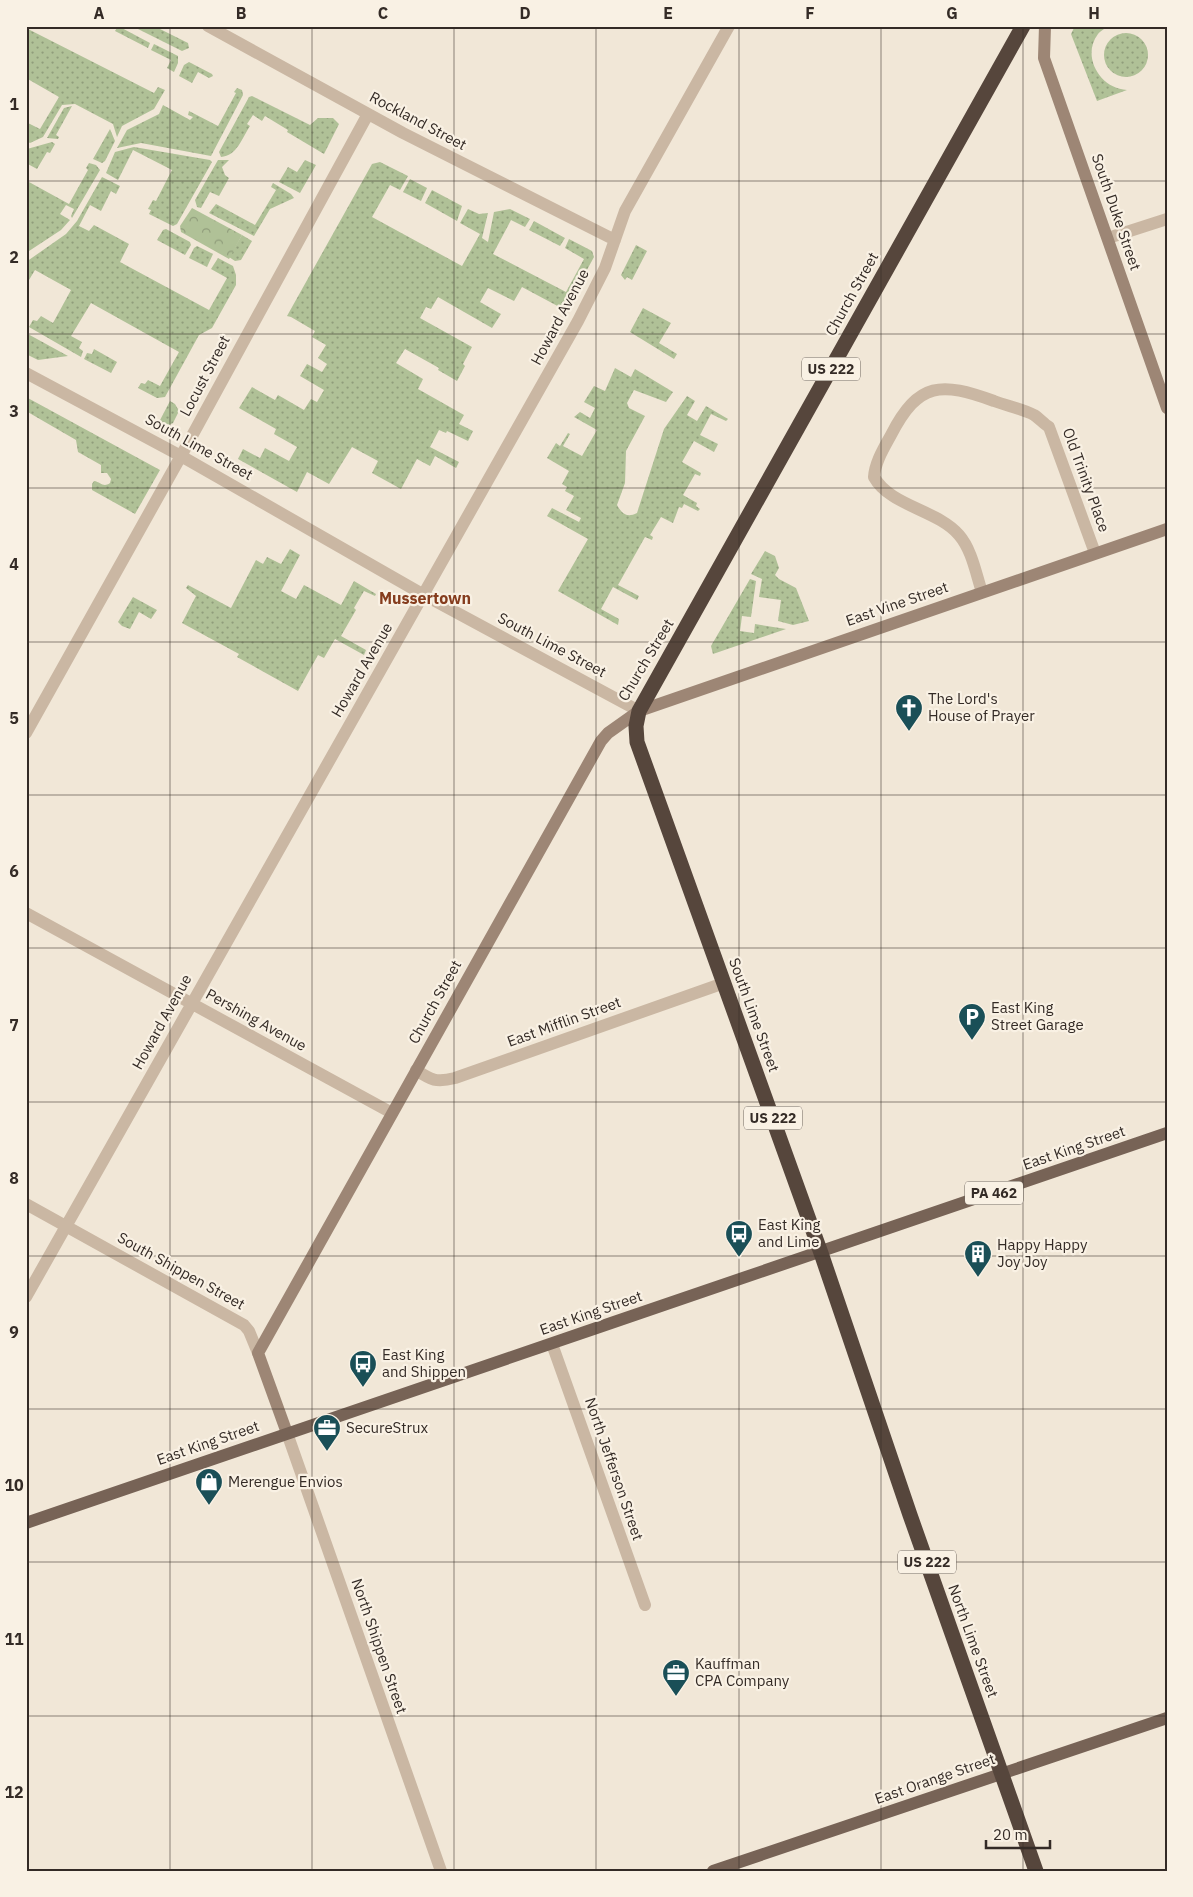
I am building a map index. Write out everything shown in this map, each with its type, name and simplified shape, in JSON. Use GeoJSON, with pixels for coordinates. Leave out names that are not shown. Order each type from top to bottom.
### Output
{"type":"FeatureCollection","features":[{"type":"Feature","properties":{"kind":"highway","name":"Church Street"},"geometry":{"type":"LineString","coordinates":[[639,711],[1023,26]]}},
{"type":"Feature","properties":{"kind":"highway","name":"South Lime Street"},"geometry":{"type":"LineString","coordinates":[[639,711],[636,726],[637,742],[821,1253]]}},
{"type":"Feature","properties":{"kind":"highway","name":"North Lime Street"},"geometry":{"type":"LineString","coordinates":[[821,1253],[910,1515],[1036,1871]]}},
{"type":"Feature","properties":{"kind":"main road","name":"South Duke Street"},"geometry":{"type":"LineString","coordinates":[[1044,26],[1044,58],[1167,408]]}},
{"type":"Feature","properties":{"kind":"main road","name":"East Vine Street"},"geometry":{"type":"LineString","coordinates":[[639,711],[1167,529]]}},
{"type":"Feature","properties":{"kind":"main road","name":"Church Street"},"geometry":{"type":"LineString","coordinates":[[258,1353],[602,741],[608,733],[639,711]]}},
{"type":"Feature","properties":{"kind":"main road","name":"East King Street"},"geometry":{"type":"LineString","coordinates":[[26,1524],[1167,1133]]}},
{"type":"Feature","properties":{"kind":"main road","name":"South Shippen Street"},"geometry":{"type":"LineString","coordinates":[[258,1353],[287,1433]]}},
{"type":"Feature","properties":{"kind":"main road","name":"East Orange Street"},"geometry":{"type":"LineString","coordinates":[[713,1871],[1167,1718]]}},
{"type":"Feature","properties":{"kind":"street","name":"Rockland Street"},"geometry":{"type":"LineString","coordinates":[[208,26],[231,31],[368,114],[615,240]]}},
{"type":"Feature","properties":{"kind":"street","name":"Howard Avenue"},"geometry":{"type":"LineString","coordinates":[[26,1297],[578,321],[605,268],[625,211],[729,26]]}},
{"type":"Feature","properties":{"kind":"street","name":"Locust Street"},"geometry":{"type":"LineString","coordinates":[[26,732],[181,456],[368,114]]}},
{"type":"Feature","properties":{"kind":"street"},"geometry":{"type":"LineString","coordinates":[[1108,238],[1167,219]]}},
{"type":"Feature","properties":{"kind":"street","name":"South Lime Street"},"geometry":{"type":"LineString","coordinates":[[26,373],[181,456],[424,595],[639,711]]}},
{"type":"Feature","properties":{"kind":"street","name":"Old Trinity Place"},"geometry":{"type":"LineString","coordinates":[[982,592],[966,545],[959,535],[948,525],[878,485],[874,477],[879,459],[896,425],[910,405],[921,396],[934,390],[950,388],[970,392],[1034,415],[1049,428],[1096,553]]}},
{"type":"Feature","properties":{"kind":"street","name":"Pershing Avenue"},"geometry":{"type":"LineString","coordinates":[[26,913],[392,1113]]}},
{"type":"Feature","properties":{"kind":"street","name":"East Mifflin Street"},"geometry":{"type":"LineString","coordinates":[[416,1070],[430,1080],[455,1078],[724,983]]}},
{"type":"Feature","properties":{"kind":"street","name":"South Shippen Street"},"geometry":{"type":"LineString","coordinates":[[26,1204],[244,1325],[249,1331],[258,1353]]}},
{"type":"Feature","properties":{"kind":"street","name":"North Jefferson Street"},"geometry":{"type":"LineString","coordinates":[[552,1344],[645,1605]]}},
{"type":"Feature","properties":{"kind":"street","name":"North Shippen Street"},"geometry":{"type":"LineString","coordinates":[[287,1433],[441,1871]]}},
{"type":"Feature","properties":{"kind":"green space"},"geometry":{"type":"Polygon","coordinates":[[[118,26],[150,43],[148,48],[115,31],[118,26]]]}},
{"type":"Feature","properties":{"kind":"green space"},"geometry":{"type":"Polygon","coordinates":[[[1075,26],[1108,26],[1099,33],[1093,43],[1093,61],[1101,78],[1117,88],[1127,90],[1097,101],[1071,34],[1075,26]]]}},
{"type":"Feature","properties":{"kind":"green space"},"geometry":{"type":"Polygon","coordinates":[[[26,28],[154,93],[158,87],[165,90],[154,109],[122,126],[117,137],[113,124],[75,104],[62,105],[43,137],[30,143],[26,141],[26,122],[40,129],[59,97],[26,78],[26,28]]]}},
{"type":"Feature","properties":{"kind":"green space"},"geometry":{"type":"Polygon","coordinates":[[[136,28],[160,29],[188,43],[189,48],[182,51],[136,28]]]}},
{"type":"Feature","properties":{"kind":"green space"},"geometry":{"type":"Polygon","coordinates":[[[1122,33],[1130,33],[1142,39],[1148,55],[1142,71],[1130,77],[1122,77],[1110,71],[1104,59],[1104,51],[1110,39],[1122,33]]]}},
{"type":"Feature","properties":{"kind":"green space"},"geometry":{"type":"Polygon","coordinates":[[[154,44],[178,56],[178,63],[174,72],[167,68],[171,60],[151,50],[154,44]]]}},
{"type":"Feature","properties":{"kind":"green space"},"geometry":{"type":"Polygon","coordinates":[[[189,62],[213,76],[209,78],[198,72],[192,83],[179,76],[184,65],[189,62]]]}},
{"type":"Feature","properties":{"kind":"green space"},"geometry":{"type":"Polygon","coordinates":[[[237,88],[242,90],[243,95],[211,156],[141,143],[117,148],[127,130],[159,114],[163,105],[190,120],[193,117],[188,115],[189,111],[218,126],[237,88]]]}},
{"type":"Feature","properties":{"kind":"green space"},"geometry":{"type":"Polygon","coordinates":[[[252,96],[310,125],[318,118],[333,118],[339,124],[324,154],[287,132],[288,130],[265,116],[262,121],[253,115],[247,124],[250,126],[235,150],[227,156],[221,157],[219,152],[249,97],[252,96]]]}},
{"type":"Feature","properties":{"kind":"green space"},"geometry":{"type":"Polygon","coordinates":[[[72,106],[56,135],[59,137],[58,139],[47,138],[64,108],[72,106]]]}},
{"type":"Feature","properties":{"kind":"green space"},"geometry":{"type":"Polygon","coordinates":[[[110,129],[115,141],[105,161],[102,163],[93,159],[110,129]]]}},
{"type":"Feature","properties":{"kind":"green space"},"geometry":{"type":"Polygon","coordinates":[[[52,142],[55,144],[50,153],[47,152],[37,169],[26,163],[27,149],[52,142]]]}},
{"type":"Feature","properties":{"kind":"green space"},"geometry":{"type":"Polygon","coordinates":[[[134,147],[210,160],[212,162],[177,224],[173,226],[149,214],[151,210],[148,209],[153,200],[156,201],[172,170],[133,150],[118,180],[106,173],[115,152],[134,147]]]}},
{"type":"Feature","properties":{"kind":"green space"},"geometry":{"type":"Polygon","coordinates":[[[218,160],[229,160],[222,167],[225,175],[229,178],[219,196],[210,192],[201,208],[197,207],[195,200],[218,160]]]}},
{"type":"Feature","properties":{"kind":"green space"},"geometry":{"type":"Polygon","coordinates":[[[305,160],[316,165],[300,193],[279,182],[288,167],[297,172],[305,160]]]}},
{"type":"Feature","properties":{"kind":"green space"},"geometry":{"type":"Polygon","coordinates":[[[380,162],[408,176],[400,190],[390,185],[372,217],[462,266],[480,234],[460,223],[468,209],[479,214],[488,213],[482,238],[488,242],[494,212],[510,209],[530,219],[525,227],[511,220],[493,254],[566,292],[584,259],[565,248],[569,239],[592,251],[594,257],[565,310],[522,287],[514,301],[488,288],[480,302],[501,314],[492,328],[438,297],[431,309],[426,307],[420,318],[472,347],[457,381],[438,370],[439,368],[405,349],[396,363],[423,379],[418,389],[464,415],[459,424],[473,431],[468,441],[447,431],[446,433],[439,430],[430,447],[459,462],[456,468],[435,456],[430,466],[417,459],[401,489],[372,473],[378,461],[352,447],[329,484],[307,472],[297,492],[238,459],[243,449],[260,458],[265,448],[289,461],[297,447],[274,434],[276,429],[239,408],[252,387],[275,400],[278,395],[304,410],[311,399],[317,402],[324,390],[300,376],[307,364],[322,372],[327,364],[318,358],[326,345],[312,337],[315,331],[287,316],[372,164],[380,162]]]}},
{"type":"Feature","properties":{"kind":"green space"},"geometry":{"type":"Polygon","coordinates":[[[89,163],[96,165],[100,170],[72,218],[74,209],[66,205],[60,214],[70,220],[61,230],[26,253],[26,187],[29,182],[69,204],[88,170],[86,168],[89,163]]]}},
{"type":"Feature","properties":{"kind":"green space"},"geometry":{"type":"Polygon","coordinates":[[[102,177],[120,186],[116,194],[111,191],[101,211],[90,205],[79,226],[89,231],[94,225],[129,244],[120,262],[209,310],[227,278],[211,269],[218,258],[233,266],[236,275],[236,285],[212,328],[199,335],[165,397],[157,398],[138,388],[141,383],[145,384],[148,380],[160,386],[179,352],[91,303],[71,336],[82,342],[79,348],[83,351],[81,357],[29,327],[33,320],[37,321],[41,316],[53,323],[71,290],[35,270],[26,285],[26,262],[66,234],[77,221],[102,177]]]}},
{"type":"Feature","properties":{"kind":"green space"},"geometry":{"type":"Polygon","coordinates":[[[410,179],[427,188],[421,201],[403,192],[410,179]]]}},
{"type":"Feature","properties":{"kind":"green space"},"geometry":{"type":"Polygon","coordinates":[[[273,183],[291,194],[294,198],[270,209],[254,236],[209,213],[216,204],[255,225],[276,190],[271,187],[273,183]]]}},
{"type":"Feature","properties":{"kind":"green space"},"geometry":{"type":"Polygon","coordinates":[[[432,190],[462,206],[457,221],[425,203],[432,190]]]}},
{"type":"Feature","properties":{"kind":"green space"},"geometry":{"type":"Polygon","coordinates":[[[192,208],[242,235],[229,259],[181,232],[180,226],[192,208]]]}},
{"type":"Feature","properties":{"kind":"green space"},"geometry":{"type":"Polygon","coordinates":[[[534,221],[565,238],[560,246],[529,230],[534,221]]]}},
{"type":"Feature","properties":{"kind":"green space"},"geometry":{"type":"Polygon","coordinates":[[[166,229],[190,242],[191,245],[185,255],[157,240],[163,230],[166,229]]]}},
{"type":"Feature","properties":{"kind":"green space"},"geometry":{"type":"Polygon","coordinates":[[[242,235],[252,241],[241,260],[235,261],[229,257],[242,235]]]}},
{"type":"Feature","properties":{"kind":"green space"},"geometry":{"type":"Polygon","coordinates":[[[636,245],[647,251],[632,280],[627,277],[625,280],[621,275],[636,245]]]}},
{"type":"Feature","properties":{"kind":"green space"},"geometry":{"type":"Polygon","coordinates":[[[197,246],[213,254],[207,267],[189,258],[197,246]]]}},
{"type":"Feature","properties":{"kind":"green space"},"geometry":{"type":"Polygon","coordinates":[[[643,308],[671,323],[659,343],[677,354],[674,359],[630,332],[643,308]]]}},
{"type":"Feature","properties":{"kind":"green space"},"geometry":{"type":"Polygon","coordinates":[[[26,333],[68,356],[38,360],[26,354],[26,333]]]}},
{"type":"Feature","properties":{"kind":"green space"},"geometry":{"type":"Polygon","coordinates":[[[94,349],[117,362],[111,373],[84,359],[87,353],[92,354],[94,349]]]}},
{"type":"Feature","properties":{"kind":"green space"},"geometry":{"type":"Polygon","coordinates":[[[615,368],[631,377],[635,369],[673,392],[666,402],[634,390],[627,403],[629,408],[645,416],[626,451],[625,483],[617,505],[625,514],[637,513],[664,429],[687,396],[695,401],[687,415],[697,421],[706,406],[728,419],[726,421],[711,414],[700,435],[718,444],[714,452],[694,441],[682,462],[701,473],[700,476],[695,474],[683,495],[697,503],[696,506],[700,509],[698,511],[684,504],[682,508],[679,507],[673,523],[661,517],[650,535],[653,537],[652,540],[645,537],[618,585],[639,596],[637,600],[613,587],[601,609],[619,619],[618,625],[558,591],[588,539],[547,516],[552,508],[579,522],[581,518],[566,510],[574,496],[565,491],[567,487],[562,484],[569,471],[547,458],[556,443],[560,446],[568,433],[570,434],[563,446],[582,456],[597,430],[574,417],[580,412],[590,418],[595,408],[584,402],[594,386],[605,391],[615,368]]]}},
{"type":"Feature","properties":{"kind":"green space"},"geometry":{"type":"Polygon","coordinates":[[[26,397],[160,470],[135,514],[92,490],[94,481],[104,485],[110,483],[111,479],[107,473],[101,473],[101,465],[78,452],[76,440],[26,411],[26,397]]]}},
{"type":"Feature","properties":{"kind":"green space"},"geometry":{"type":"Polygon","coordinates":[[[170,401],[175,404],[179,411],[173,423],[169,425],[159,422],[170,401]]]}},
{"type":"Feature","properties":{"kind":"green space"},"geometry":{"type":"Polygon","coordinates":[[[290,549],[300,555],[281,591],[296,599],[304,585],[341,605],[354,581],[376,594],[375,596],[364,591],[354,608],[356,610],[341,636],[366,650],[364,655],[335,639],[324,658],[318,655],[298,691],[237,657],[239,654],[182,623],[196,596],[186,588],[188,585],[231,608],[256,560],[263,564],[267,557],[281,564],[290,549]]]}},
{"type":"Feature","properties":{"kind":"green space"},"geometry":{"type":"Polygon","coordinates":[[[765,551],[775,556],[779,568],[775,575],[796,588],[809,621],[793,625],[778,621],[781,600],[759,597],[762,579],[751,574],[765,551]]]}},
{"type":"Feature","properties":{"kind":"green space"},"geometry":{"type":"Polygon","coordinates":[[[750,579],[756,581],[751,617],[742,616],[740,631],[754,633],[755,624],[786,629],[713,654],[711,646],[750,579]]]}},
{"type":"Feature","properties":{"kind":"green space"},"geometry":{"type":"Polygon","coordinates":[[[133,597],[157,610],[151,619],[139,612],[130,629],[118,622],[133,597]]]}},
{"type":"Feature","properties":{"kind":"place","name":"The Lord's House of Prayer"},"geometry":{"type":"Point","coordinates":[909,732]}},
{"type":"Feature","properties":{"kind":"place","name":"East King Street Garage"},"geometry":{"type":"Point","coordinates":[972,1041]}},
{"type":"Feature","properties":{"kind":"place","name":"East King and Lime"},"geometry":{"type":"Point","coordinates":[739,1258]}},
{"type":"Feature","properties":{"kind":"place","name":"Happy Happy Joy Joy"},"geometry":{"type":"Point","coordinates":[978,1278]}},
{"type":"Feature","properties":{"kind":"place","name":"East King and Shippen"},"geometry":{"type":"Point","coordinates":[363,1388]}},
{"type":"Feature","properties":{"kind":"place","name":"SecureStrux"},"geometry":{"type":"Point","coordinates":[327,1452]}},
{"type":"Feature","properties":{"kind":"place","name":"Merengue Envios"},"geometry":{"type":"Point","coordinates":[209,1506]}},
{"type":"Feature","properties":{"kind":"place","name":"Kauffman CPA Company"},"geometry":{"type":"Point","coordinates":[676,1697]}},
{"type":"Feature","properties":{"kind":"district","name":"Mussertown"},"geometry":{"type":"Point","coordinates":[425,598]}}]}
